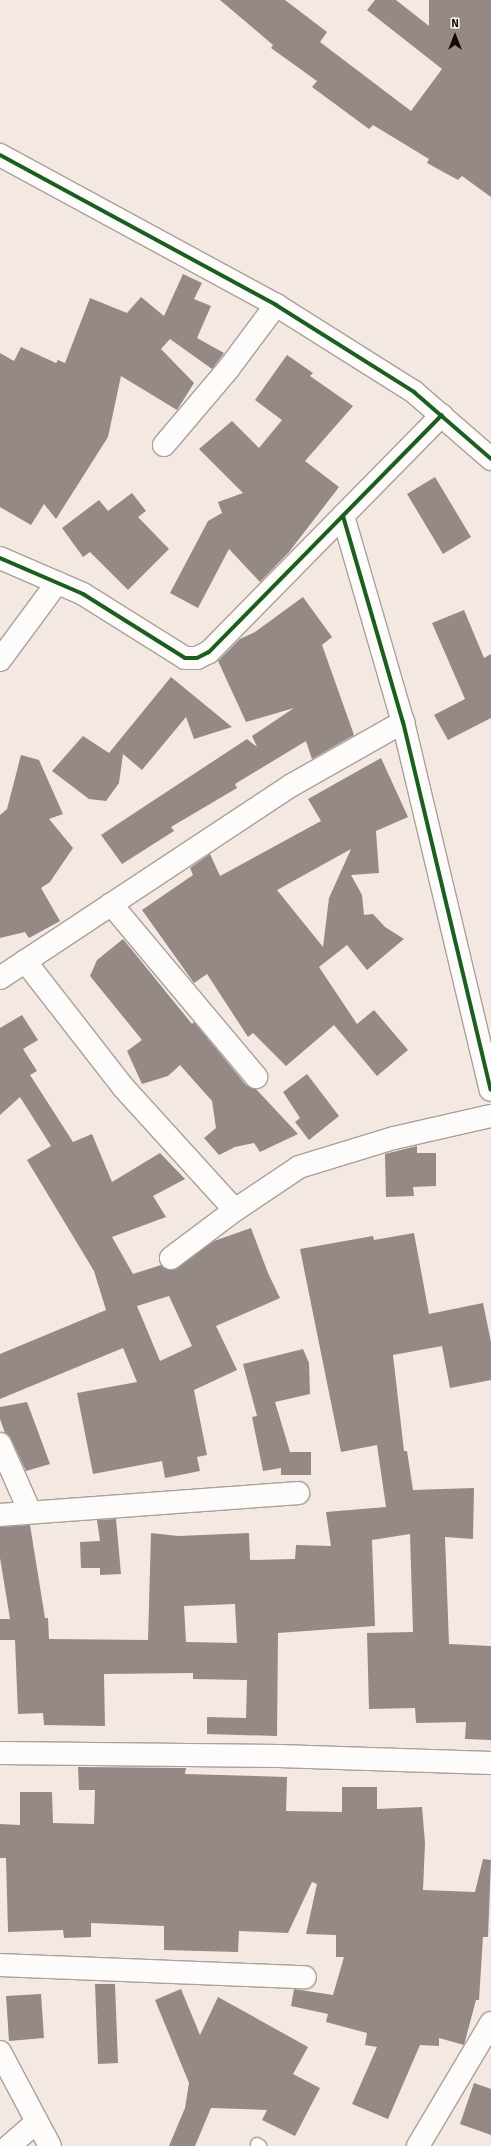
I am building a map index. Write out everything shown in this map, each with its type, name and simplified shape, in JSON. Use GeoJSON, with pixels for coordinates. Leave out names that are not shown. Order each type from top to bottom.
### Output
{"type":"FeatureCollection","features":[{"type":"Feature","properties":{"kind":"street"},"geometry":{"type":"LineString","coordinates":[[0,155],[276,305],[414,392],[491,459]]}},
{"type":"Feature","properties":{"kind":"street"},"geometry":{"type":"LineString","coordinates":[[164,445],[229,368],[276,305]]}},
{"type":"Feature","properties":{"kind":"street"},"geometry":{"type":"LineString","coordinates":[[0,558],[83,594],[185,658],[196,658],[209,652],[442,415]]}},
{"type":"Feature","properties":{"kind":"street"},"geometry":{"type":"LineString","coordinates":[[343,516],[403,722],[491,1090]]}},
{"type":"Feature","properties":{"kind":"street"},"geometry":{"type":"LineString","coordinates":[[0,660],[57,583]]}},
{"type":"Feature","properties":{"kind":"street"},"geometry":{"type":"LineString","coordinates":[[0,978],[292,785],[403,722]]}},
{"type":"Feature","properties":{"kind":"street"},"geometry":{"type":"LineString","coordinates":[[110,904],[256,1077]]}},
{"type":"Feature","properties":{"kind":"street"},"geometry":{"type":"LineString","coordinates":[[25,961],[123,1087],[234,1210]]}},
{"type":"Feature","properties":{"kind":"street"},"geometry":{"type":"LineString","coordinates":[[171,1258],[234,1210],[299,1167],[329,1156],[394,1138],[491,1116]]}},
{"type":"Feature","properties":{"kind":"street"},"geometry":{"type":"LineString","coordinates":[[0,1444],[30,1512]]}},
{"type":"Feature","properties":{"kind":"street"},"geometry":{"type":"LineString","coordinates":[[0,1515],[298,1493]]}},
{"type":"Feature","properties":{"kind":"street"},"geometry":{"type":"LineString","coordinates":[[0,1752],[279,1756],[491,1763]]}},
{"type":"Feature","properties":{"kind":"street"},"geometry":{"type":"LineString","coordinates":[[0,1965],[305,1977]]}},
{"type":"Feature","properties":{"kind":"street"},"geometry":{"type":"LineString","coordinates":[[418,2146],[491,2023]]}},
{"type":"Feature","properties":{"kind":"street"},"geometry":{"type":"LineString","coordinates":[[0,2052],[50,2146]]}},
{"type":"Feature","properties":{"kind":"street"},"geometry":{"type":"LineString","coordinates":[[9,2146],[37,2122]]}},
{"type":"Feature","properties":{"kind":"building"},"geometry":{"type":"Polygon","coordinates":[[[220,0],[285,0],[327,32],[320,42],[411,111],[442,69],[367,10],[375,0],[396,0],[429,26],[429,0],[491,0],[491,197],[462,176],[458,180],[427,163],[429,159],[373,125],[369,129],[312,87],[317,81],[271,48],[273,45],[220,0]]]}},
{"type":"Feature","properties":{"kind":"building"},"geometry":{"type":"Polygon","coordinates":[[[183,274],[202,283],[194,299],[211,306],[197,338],[224,353],[212,369],[170,339],[161,349],[194,383],[177,410],[121,376],[108,437],[56,519],[44,504],[31,525],[0,507],[0,353],[14,361],[21,347],[56,363],[58,360],[65,363],[90,298],[127,313],[141,297],[164,316],[183,274]]]}},
{"type":"Feature","properties":{"kind":"building"},"geometry":{"type":"Polygon","coordinates":[[[287,355],[313,373],[310,376],[353,406],[305,461],[339,487],[289,552],[260,582],[229,549],[198,608],[170,593],[208,521],[222,513],[218,502],[243,493],[199,449],[232,421],[259,448],[282,420],[255,400],[287,355]]]}},
{"type":"Feature","properties":{"kind":"building"},"geometry":{"type":"Polygon","coordinates":[[[435,477],[471,537],[443,554],[407,494],[435,477]]]}},
{"type":"Feature","properties":{"kind":"building"},"geometry":{"type":"Polygon","coordinates":[[[132,493],[146,511],[138,517],[169,549],[128,590],[90,552],[83,557],[62,528],[99,500],[108,511],[132,493]]]}},
{"type":"Feature","properties":{"kind":"building"},"geometry":{"type":"Polygon","coordinates":[[[303,597],[332,637],[322,645],[354,735],[312,759],[306,741],[235,784],[237,788],[171,827],[174,831],[122,864],[101,835],[247,739],[257,747],[252,736],[294,708],[246,722],[218,661],[240,639],[255,632],[303,597]]]}},
{"type":"Feature","properties":{"kind":"building"},"geometry":{"type":"Polygon","coordinates":[[[464,610],[484,658],[491,654],[491,718],[448,740],[434,715],[465,699],[432,623],[464,610]]]}},
{"type":"Feature","properties":{"kind":"building"},"geometry":{"type":"Polygon","coordinates":[[[171,677],[232,727],[194,739],[186,717],[142,770],[123,754],[119,783],[106,801],[89,799],[52,771],[83,736],[109,753],[171,677]]]}},
{"type":"Feature","properties":{"kind":"building"},"geometry":{"type":"Polygon","coordinates":[[[21,755],[39,760],[63,814],[49,819],[73,848],[50,882],[41,888],[60,921],[29,938],[25,932],[0,938],[0,815],[7,809],[21,755]]]}},
{"type":"Feature","properties":{"kind":"building"},"geometry":{"type":"Polygon","coordinates":[[[381,758],[408,817],[376,831],[379,873],[351,875],[362,895],[364,915],[373,914],[385,927],[404,939],[367,970],[347,945],[319,967],[357,1024],[374,1010],[408,1050],[377,1076],[334,1025],[286,1066],[253,1033],[248,1037],[207,974],[194,983],[142,910],[193,875],[190,868],[210,854],[220,876],[321,821],[308,799],[381,758]],[[351,849],[277,890],[323,947],[329,898],[351,849]]]}},
{"type":"Feature","properties":{"kind":"building"},"geometry":{"type":"Polygon","coordinates":[[[123,939],[192,1024],[194,1022],[246,1085],[256,1089],[298,1134],[260,1152],[254,1143],[235,1147],[219,1155],[204,1138],[216,1128],[212,1101],[180,1065],[168,1076],[142,1084],[127,1051],[142,1040],[90,976],[97,960],[123,939]]]}},
{"type":"Feature","properties":{"kind":"building"},"geometry":{"type":"Polygon","coordinates":[[[22,1015],[38,1040],[23,1049],[37,1071],[30,1075],[73,1142],[92,1134],[112,1182],[160,1153],[185,1179],[153,1196],[166,1217],[112,1237],[133,1274],[161,1265],[166,1269],[173,1270],[214,1241],[251,1228],[268,1273],[280,1298],[216,1326],[237,1370],[194,1390],[207,1455],[197,1457],[200,1471],[165,1478],[162,1461],[93,1474],[77,1393],[137,1382],[123,1348],[0,1399],[0,1354],[106,1310],[94,1271],[27,1160],[51,1146],[20,1097],[0,1115],[0,1028],[22,1015]],[[169,1296],[137,1306],[160,1361],[192,1346],[169,1296]]]}},
{"type":"Feature","properties":{"kind":"building"},"geometry":{"type":"Polygon","coordinates":[[[307,1074],[339,1116],[309,1140],[295,1122],[300,1118],[283,1092],[307,1074]]]}},
{"type":"Feature","properties":{"kind":"building"},"geometry":{"type":"Polygon","coordinates":[[[417,1146],[417,1153],[436,1153],[436,1186],[413,1187],[414,1196],[386,1197],[385,1154],[417,1146]]]}},
{"type":"Feature","properties":{"kind":"building"},"geometry":{"type":"Polygon","coordinates":[[[414,1233],[429,1314],[483,1303],[491,1342],[491,1380],[450,1388],[442,1346],[393,1355],[404,1451],[407,1451],[413,1490],[474,1488],[473,1539],[445,1537],[449,1644],[491,1646],[491,1740],[465,1739],[466,1722],[416,1723],[415,1708],[369,1709],[367,1633],[413,1632],[410,1534],[372,1540],[375,1626],[278,1633],[277,1736],[207,1734],[207,1717],[246,1718],[247,1680],[193,1679],[193,1673],[104,1674],[105,1726],[44,1725],[43,1713],[18,1714],[15,1640],[0,1640],[0,1619],[10,1619],[0,1558],[0,1527],[30,1525],[45,1618],[48,1618],[49,1639],[148,1640],[151,1533],[178,1536],[249,1533],[250,1560],[295,1559],[296,1545],[331,1546],[326,1512],[386,1507],[377,1445],[341,1452],[300,1249],[373,1236],[374,1240],[414,1233]],[[235,1604],[184,1606],[186,1642],[237,1643],[235,1604]]]}},
{"type":"Feature","properties":{"kind":"building"},"geometry":{"type":"Polygon","coordinates":[[[303,1349],[309,1363],[310,1394],[275,1402],[290,1452],[311,1452],[311,1475],[281,1475],[281,1468],[263,1471],[252,1417],[257,1416],[243,1364],[303,1349]]]}},
{"type":"Feature","properties":{"kind":"building"},"geometry":{"type":"Polygon","coordinates":[[[27,1402],[50,1464],[26,1471],[11,1439],[5,1433],[0,1419],[0,1407],[27,1402]]]}},
{"type":"Feature","properties":{"kind":"building"},"geometry":{"type":"Polygon","coordinates":[[[116,1519],[121,1574],[100,1575],[100,1568],[81,1568],[80,1542],[100,1541],[97,1520],[116,1519]]]}},
{"type":"Feature","properties":{"kind":"building"},"geometry":{"type":"Polygon","coordinates":[[[78,1767],[186,1768],[185,1774],[287,1777],[286,1811],[342,1812],[342,1787],[377,1787],[377,1809],[422,1807],[425,1843],[423,1890],[475,1892],[483,1859],[491,1860],[488,1937],[483,1937],[479,2000],[476,2000],[464,2045],[439,2038],[439,2046],[420,2045],[388,2119],[352,2104],[377,2047],[365,2045],[367,2033],[326,2022],[328,2014],[291,2006],[294,1989],[333,1995],[344,1957],[336,1957],[336,1935],[306,1934],[317,1884],[312,1882],[288,1933],[239,1931],[238,1952],[164,1950],[164,1926],[91,1923],[91,1937],[64,1938],[63,1930],[8,1932],[6,1858],[0,1858],[0,1824],[20,1825],[20,1792],[52,1792],[53,1823],[94,1824],[95,1790],[79,1790],[78,1767]]]}},
{"type":"Feature","properties":{"kind":"building"},"geometry":{"type":"Polygon","coordinates":[[[95,1984],[115,1984],[118,2063],[98,2064],[95,1984]]]}},
{"type":"Feature","properties":{"kind":"building"},"geometry":{"type":"Polygon","coordinates":[[[181,1989],[200,2035],[218,1997],[308,2047],[293,2074],[320,2088],[295,2136],[262,2120],[267,2110],[211,2108],[195,2146],[169,2146],[185,2108],[189,2083],[155,2000],[181,1989]]]}},
{"type":"Feature","properties":{"kind":"building"},"geometry":{"type":"Polygon","coordinates":[[[41,1994],[44,2038],[9,2041],[6,1996],[41,1994]]]}},
{"type":"Feature","properties":{"kind":"building"},"geometry":{"type":"Polygon","coordinates":[[[474,2083],[491,2089],[491,2135],[460,2124],[474,2083]]]}},
{"type":"Feature","properties":{"kind":"cycle path"},"geometry":{"type":"LineString","coordinates":[[0,155],[276,305],[414,392],[491,459]]}},
{"type":"Feature","properties":{"kind":"cycle path"},"geometry":{"type":"LineString","coordinates":[[0,558],[83,594],[185,658],[197,658],[209,652],[442,415]]}},
{"type":"Feature","properties":{"kind":"cycle path"},"geometry":{"type":"LineString","coordinates":[[343,516],[403,722],[491,1090]]}}]}
